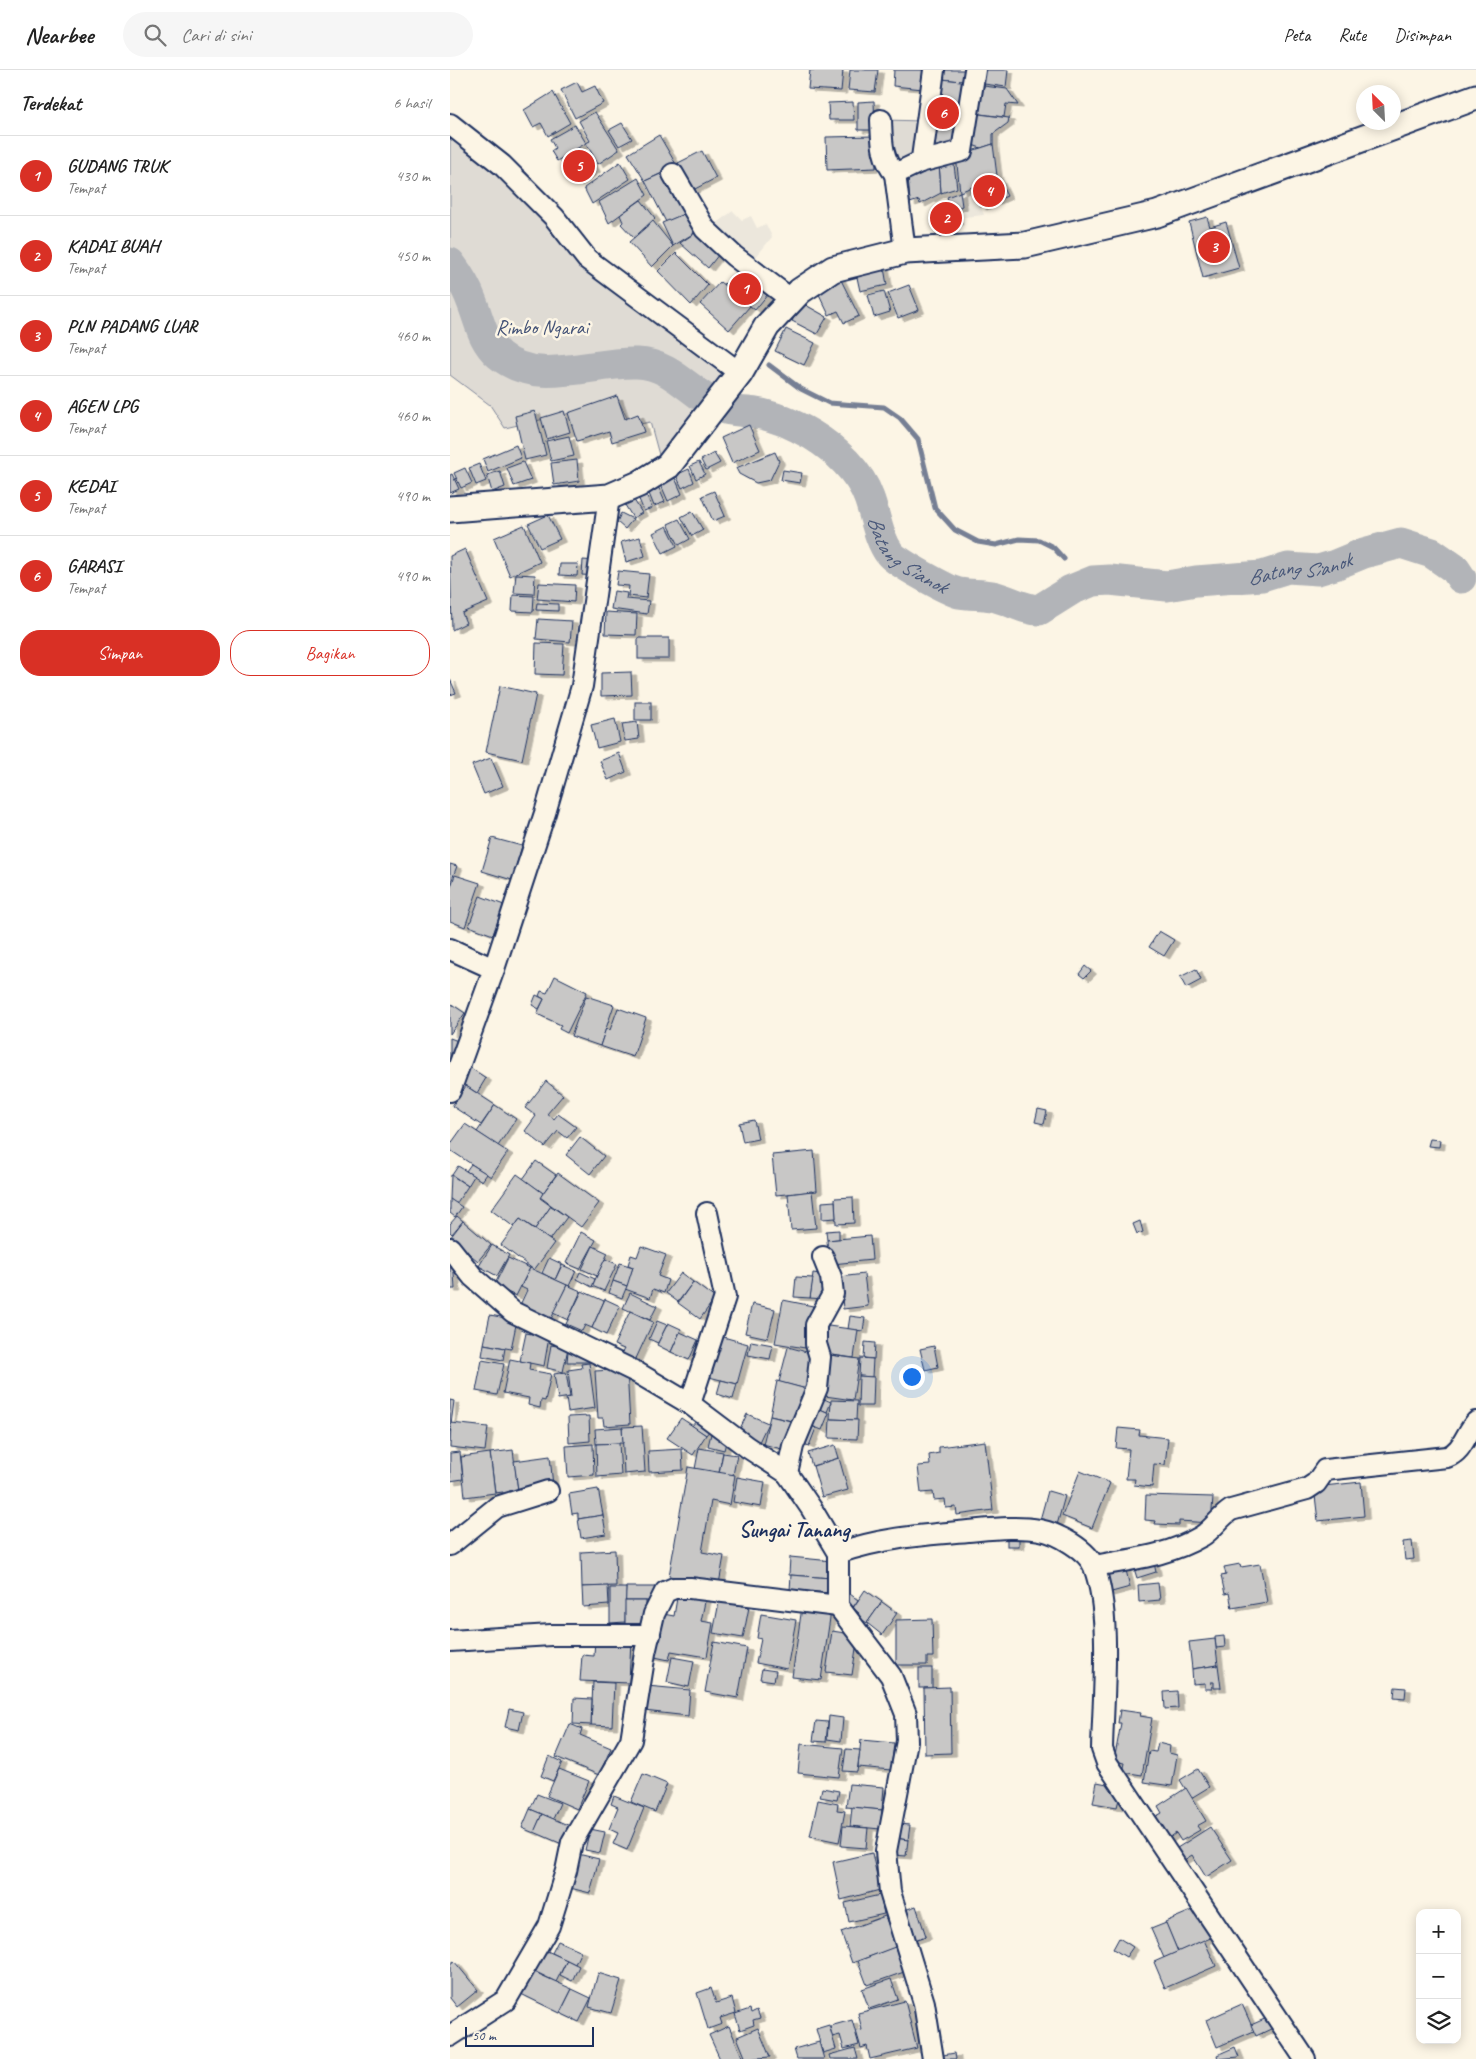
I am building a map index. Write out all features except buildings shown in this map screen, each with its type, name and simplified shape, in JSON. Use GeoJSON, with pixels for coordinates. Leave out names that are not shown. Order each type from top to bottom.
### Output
{"type":"FeatureCollection","features":[{"type":"Feature","properties":{"kind":"main road"},"geometry":{"type":"LineString","coordinates":[[450,509],[610,497],[639,484],[668,466],[740,374],[767,326],[800,291],[833,269],[905,251],[1025,245],[1157,214],[1476,97]]}},
{"type":"Feature","properties":{"kind":"street"},"geometry":{"type":"LineString","coordinates":[[920,162],[924,153],[934,70]]}},
{"type":"Feature","properties":{"kind":"street"},"geometry":{"type":"LineString","coordinates":[[895,174],[920,162],[962,151],[975,70]]}},
{"type":"Feature","properties":{"kind":"street"},"geometry":{"type":"LineString","coordinates":[[881,120],[882,152],[887,164],[895,174],[905,251]]}},
{"type":"Feature","properties":{"kind":"street"},"geometry":{"type":"LineString","coordinates":[[450,124],[502,165],[554,217],[587,259],[740,374]]}},
{"type":"Feature","properties":{"kind":"street"},"geometry":{"type":"LineString","coordinates":[[674,174],[705,229],[734,256],[792,300]]}},
{"type":"Feature","properties":{"kind":"street"},"geometry":{"type":"LineString","coordinates":[[450,1091],[494,969],[545,813],[582,686],[610,497]]}},
{"type":"Feature","properties":{"kind":"street"},"geometry":{"type":"LineString","coordinates":[[450,949],[494,969]]}},
{"type":"Feature","properties":{"kind":"street"},"geometry":{"type":"LineString","coordinates":[[690,1404],[725,1297],[707,1213]]}},
{"type":"Feature","properties":{"kind":"street"},"geometry":{"type":"LineString","coordinates":[[450,1248],[473,1277],[513,1312],[636,1372],[690,1404],[747,1447],[786,1473],[811,1508],[838,1553],[838,1606],[891,1676],[906,1714],[907,1741],[886,1851],[890,1892],[924,2003],[933,2059]]}},
{"type":"Feature","properties":{"kind":"street"},"geometry":{"type":"LineString","coordinates":[[786,1473],[793,1446],[817,1388],[820,1357],[816,1344],[816,1325],[833,1294],[831,1277],[823,1257]]}},
{"type":"Feature","properties":{"kind":"street"},"geometry":{"type":"LineString","coordinates":[[1094,1566],[1159,1555],[1180,1547],[1204,1535],[1221,1516],[1231,1510],[1312,1486],[1324,1470],[1447,1457],[1454,1454],[1462,1446],[1468,1432],[1476,1422]]}},
{"type":"Feature","properties":{"kind":"street"},"geometry":{"type":"LineString","coordinates":[[450,1545],[497,1507],[548,1492]]}},
{"type":"Feature","properties":{"kind":"street"},"geometry":{"type":"LineString","coordinates":[[838,1553],[866,1543],[923,1535],[1002,1528],[1040,1530],[1068,1539],[1094,1566],[1104,1618],[1102,1748],[1107,1763],[1305,2059]]}},
{"type":"Feature","properties":{"kind":"street"},"geometry":{"type":"LineString","coordinates":[[450,2036],[506,2000],[549,1926],[566,1871],[572,1842],[631,1740],[645,1653],[654,1614],[665,1592],[674,1588],[838,1606]]}},
{"type":"Feature","properties":{"kind":"street"},"geometry":{"type":"LineString","coordinates":[[450,1641],[551,1635],[650,1635]]}},
{"type":"Feature","properties":{"kind":"shaded area"},"geometry":{"type":"Polygon","coordinates":[[[973,187],[984,215],[964,217],[960,192],[973,187]]]}},
{"type":"Feature","properties":{"kind":"shaded area"},"geometry":{"type":"Polygon","coordinates":[[[733,211],[742,220],[751,216],[757,228],[766,224],[772,237],[752,262],[712,226],[733,211]]]}},
{"type":"Feature","properties":{"kind":"green space"},"geometry":{"type":"Polygon","coordinates":[[[886,120],[922,121],[920,152],[894,164],[886,120]]]}},
{"type":"Feature","properties":{"kind":"green space","name":"Rimbo Ngarai"},"geometry":{"type":"Polygon","coordinates":[[[450,130],[526,172],[596,254],[733,357],[767,344],[665,477],[650,422],[631,426],[619,402],[505,428],[490,405],[450,375],[450,130]]]}},
{"type":"Feature","properties":{"kind":"waterway","name":"Batang Sianok"},"geometry":{"type":"LineString","coordinates":[[450,263],[468,292],[482,330],[489,343],[499,355],[514,365],[548,372],[620,363],[649,365],[671,374],[719,407],[770,416],[792,424],[812,435],[838,454],[860,479],[869,498],[883,541],[890,554],[923,576],[959,593],[992,596],[1033,610],[1039,610],[1071,590],[1093,581],[1110,580],[1167,586],[1196,581],[1262,576],[1288,568],[1318,570],[1364,553],[1401,543],[1432,553],[1455,569],[1461,578]]}},
{"type":"Feature","properties":{"kind":"waterway"},"geometry":{"type":"LineString","coordinates":[[769,365],[801,389],[829,403],[884,407],[900,418],[918,439],[935,508],[955,530],[978,542],[996,545],[1019,539],[1039,540],[1053,547],[1064,559]]}},
{"type":"Feature","properties":{"kind":"place","name":"GARASI"},"geometry":{"type":"Point","coordinates":[943,113]}},
{"type":"Feature","properties":{"kind":"place","name":"KEDAI"},"geometry":{"type":"Point","coordinates":[579,166]}},
{"type":"Feature","properties":{"kind":"place","name":"AGEN LPG"},"geometry":{"type":"Point","coordinates":[989,191]}},
{"type":"Feature","properties":{"kind":"place","name":"KADAI BUAH"},"geometry":{"type":"Point","coordinates":[946,218]}},
{"type":"Feature","properties":{"kind":"place","name":"PLN PADANG LUAR"},"geometry":{"type":"Point","coordinates":[1214,247]}},
{"type":"Feature","properties":{"kind":"place","name":"GUDANG TRUK"},"geometry":{"type":"Point","coordinates":[745,289]}},
{"type":"Feature","properties":{"kind":"district","name":"Sungai Tanang"},"geometry":{"type":"Point","coordinates":[794,1529]}}]}
